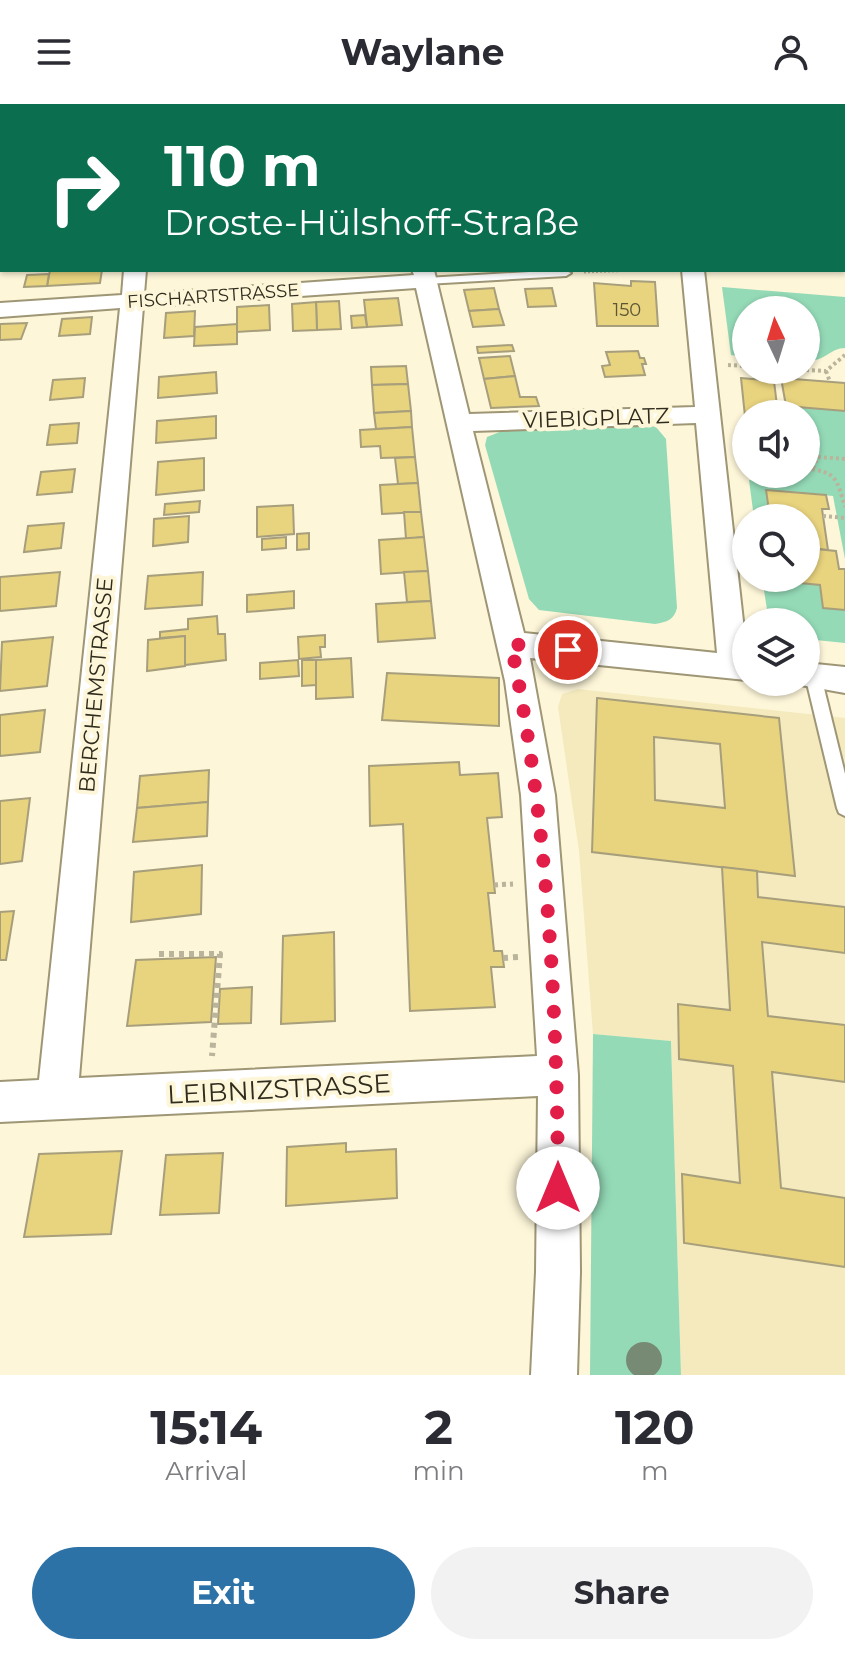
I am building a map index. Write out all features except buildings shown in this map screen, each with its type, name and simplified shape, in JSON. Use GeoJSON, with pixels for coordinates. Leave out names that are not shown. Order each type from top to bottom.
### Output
{"type":"FeatureCollection","features":[{"type":"Feature","properties":{"kind":"street","name":"BERCHEMSTRASSE"},"geometry":{"type":"LineString","coordinates":[[57,1100],[135,272]]}},
{"type":"Feature","properties":{"kind":"street"},"geometry":{"type":"LineString","coordinates":[[693,272],[733,608]]}},
{"type":"Feature","properties":{"kind":"street","name":"FISCHARTSTRASSE"},"geometry":{"type":"LineString","coordinates":[[0,310],[424,275]]}},
{"type":"Feature","properties":{"kind":"street"},"geometry":{"type":"LineString","coordinates":[[424,275],[511,644],[538,795],[558,1075],[558,1272],[554,1375]]}},
{"type":"Feature","properties":{"kind":"street","name":"VIEBIGPLATZ"},"geometry":{"type":"LineString","coordinates":[[459,423],[709,415]]}},
{"type":"Feature","properties":{"kind":"street"},"geometry":{"type":"LineString","coordinates":[[511,644],[732,667]]}},
{"type":"Feature","properties":{"kind":"street"},"geometry":{"type":"LineString","coordinates":[[820,677],[845,680]]}},
{"type":"Feature","properties":{"kind":"street","name":"LEIBNIZSTRASSE"},"geometry":{"type":"LineString","coordinates":[[0,1102],[558,1075]]}},
{"type":"Feature","properties":{"kind":"lane"},"geometry":{"type":"LineString","coordinates":[[424,275],[566,273]]}},
{"type":"Feature","properties":{"kind":"lane"},"geometry":{"type":"LineString","coordinates":[[815,696],[845,808]]}},
{"type":"Feature","properties":{"kind":"path"},"geometry":{"type":"LineString","coordinates":[[566,273],[589,272]]}},
{"type":"Feature","properties":{"kind":"path"},"geometry":{"type":"LineString","coordinates":[[820,371],[826,371],[845,355]]}},
{"type":"Feature","properties":{"kind":"path"},"geometry":{"type":"LineString","coordinates":[[723,365],[732,365]]}},
{"type":"Feature","properties":{"kind":"path"},"geometry":{"type":"LineString","coordinates":[[826,371],[830,382]]}},
{"type":"Feature","properties":{"kind":"path"},"geometry":{"type":"LineString","coordinates":[[820,457],[845,459]]}},
{"type":"Feature","properties":{"kind":"path"},"geometry":{"type":"LineString","coordinates":[[820,471],[836,477],[845,507]]}},
{"type":"Feature","properties":{"kind":"path"},"geometry":{"type":"LineString","coordinates":[[823,516],[845,518]]}},
{"type":"Feature","properties":{"kind":"path"},"geometry":{"type":"LineString","coordinates":[[159,954],[220,954],[212,1059]]}},
{"type":"Feature","properties":{"kind":"shaded area"},"geometry":{"type":"Polygon","coordinates":[[[578,689],[845,718],[845,1375],[681,1375],[671,1041],[593,1034],[579,851],[558,707],[562,694],[578,689]]]}},
{"type":"Feature","properties":{"kind":"green space"},"geometry":{"type":"Polygon","coordinates":[[[722,287],[845,297],[845,348],[820,358],[820,296],[732,296],[731,355],[722,287]]]}},
{"type":"Feature","properties":{"kind":"green space"},"geometry":{"type":"Polygon","coordinates":[[[820,409],[845,411],[845,559],[833,496],[767,490],[768,504],[752,504],[750,488],[820,488],[820,409]]]}},
{"type":"Feature","properties":{"kind":"green space"},"geometry":{"type":"Polygon","coordinates":[[[656,427],[666,439],[677,608],[674,615],[655,624],[539,610],[529,599],[485,445],[487,437],[502,431],[656,427]]]}},
{"type":"Feature","properties":{"kind":"green space"},"geometry":{"type":"Polygon","coordinates":[[[820,585],[823,608],[845,610],[845,643],[820,640],[820,608],[767,608],[764,592],[820,592],[820,585]]]}},
{"type":"Feature","properties":{"kind":"green space"},"geometry":{"type":"Polygon","coordinates":[[[593,1034],[671,1041],[681,1375],[590,1375],[593,1034]]]}},
{"type":"Feature","properties":{"kind":"route"},"geometry":{"type":"LineString","coordinates":[[558,1188],[558,1075],[538,795],[511,644],[568,650]]}}]}
